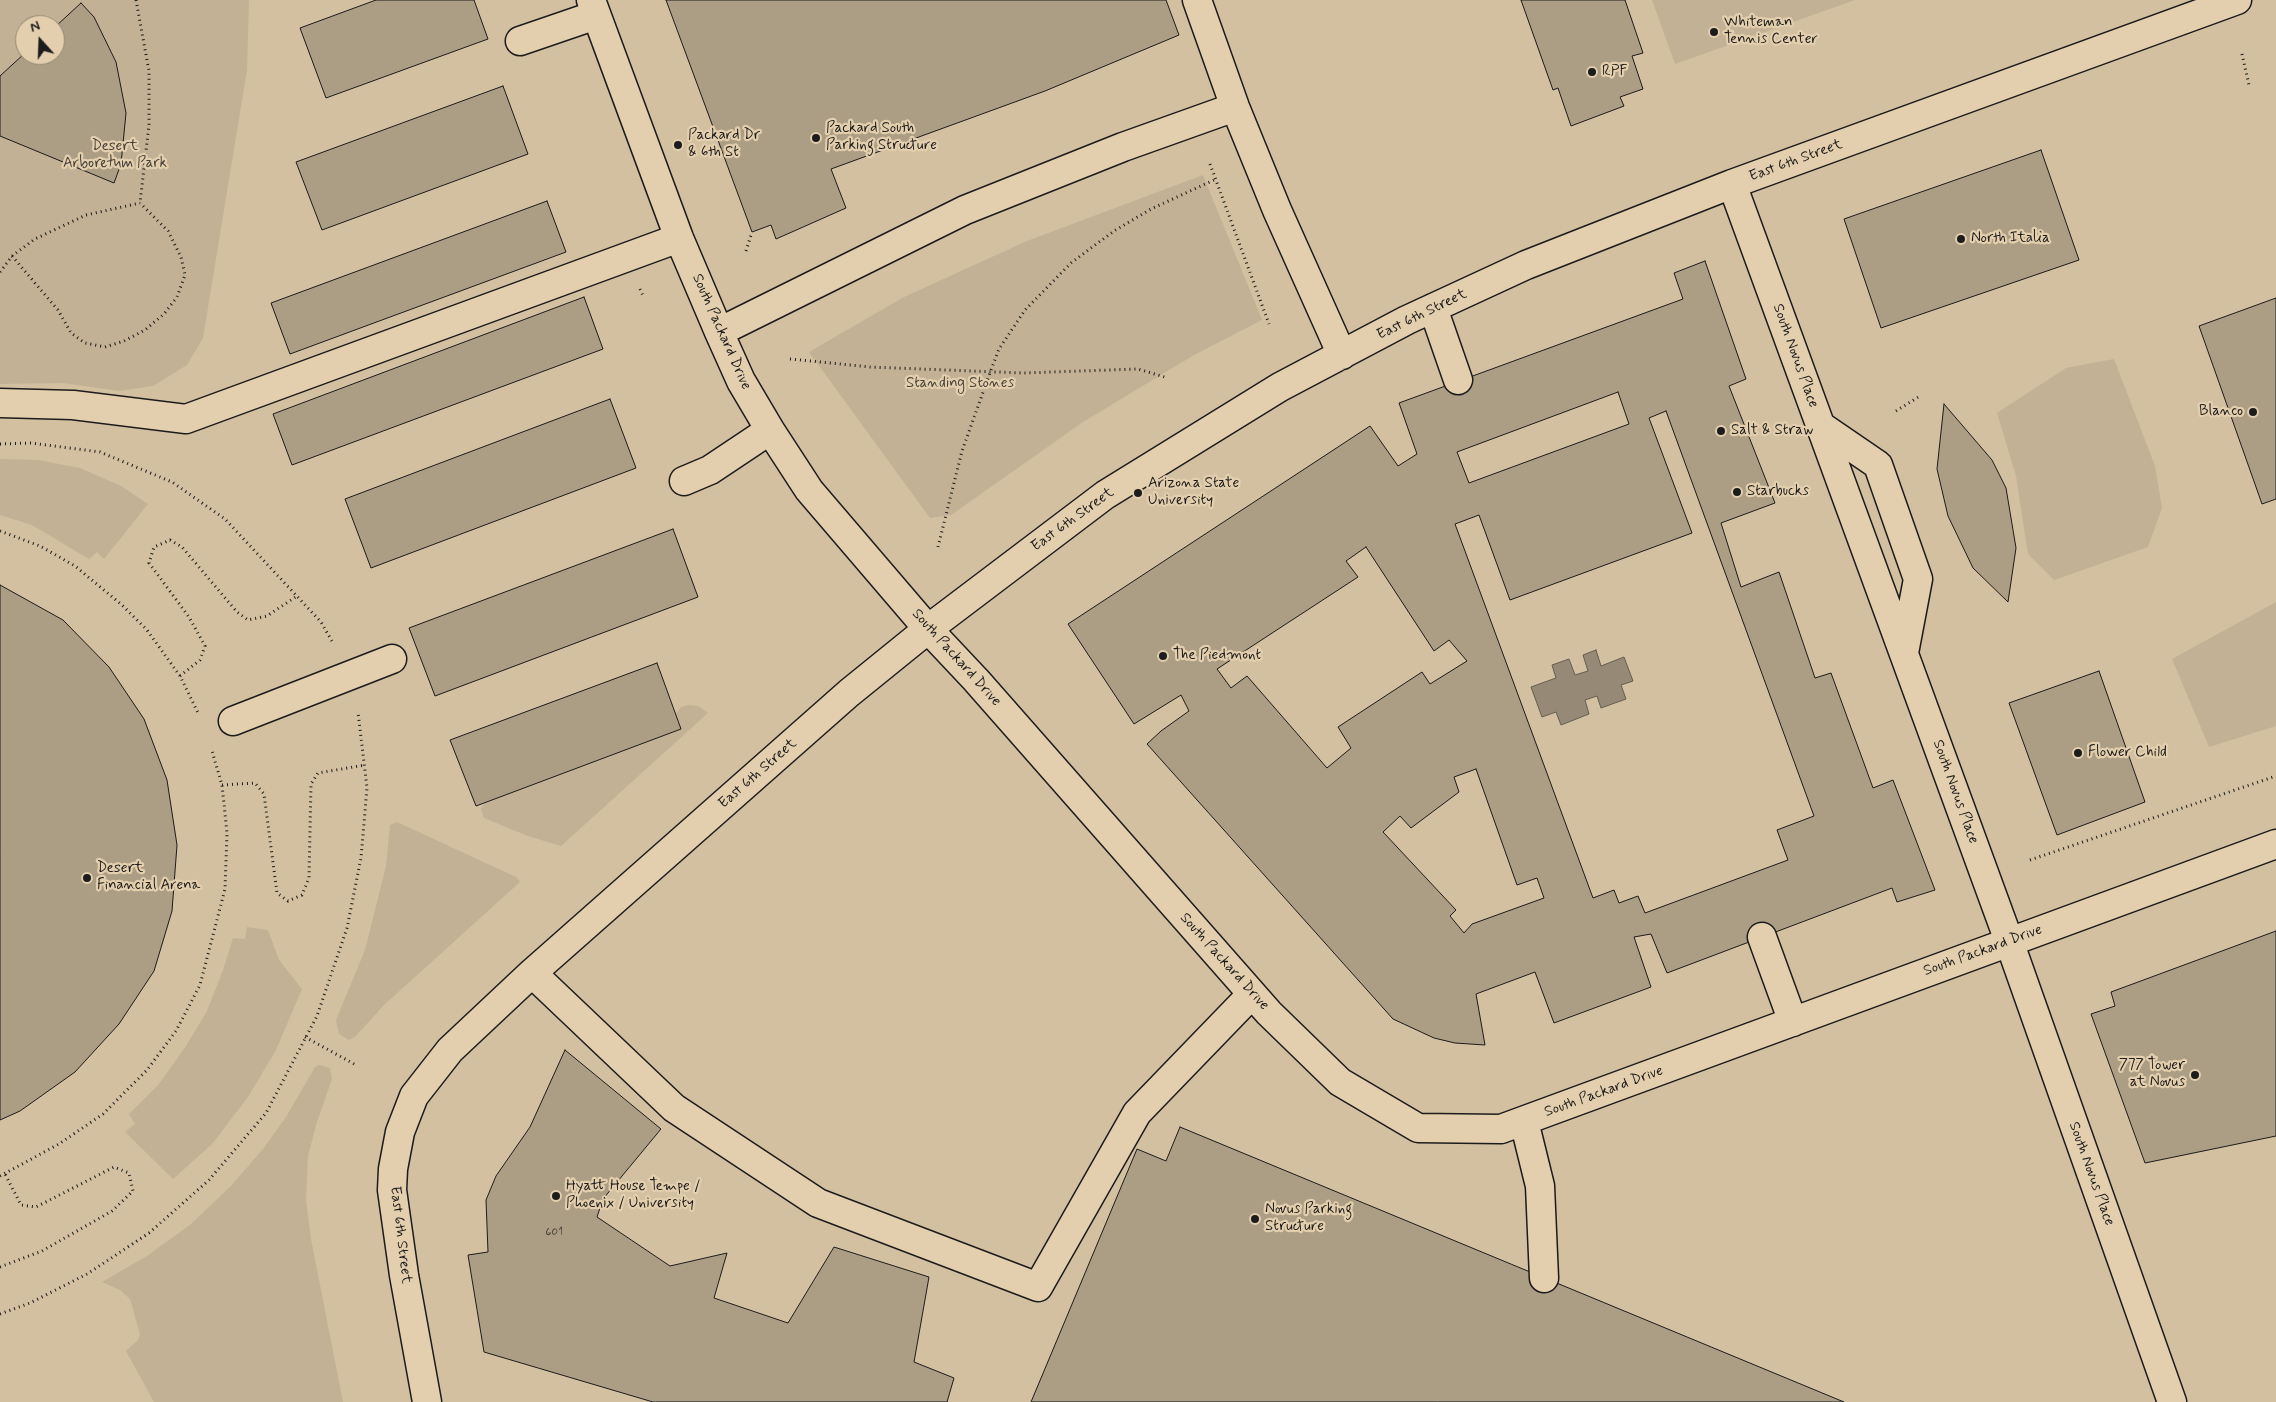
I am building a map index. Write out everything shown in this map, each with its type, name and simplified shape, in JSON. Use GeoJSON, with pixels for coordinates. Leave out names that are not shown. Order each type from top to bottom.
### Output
{"type":"FeatureCollection","features":[{"type":"Feature","properties":{"kind":"street"},"geometry":{"type":"LineString","coordinates":[[1197,0],[1235,107],[1277,210],[1342,355]]}},
{"type":"Feature","properties":{"kind":"street","name":"East 6th Street"},"geometry":{"type":"LineString","coordinates":[[427,1402],[395,1217],[393,1169],[400,1132],[414,1096],[437,1064],[464,1036],[532,974],[849,693],[928,628],[1105,495],[1280,387],[1433,308],[1526,265],[1732,184],[2237,0]]}},
{"type":"Feature","properties":{"kind":"street"},"geometry":{"type":"LineString","coordinates":[[520,41],[594,8]]}},
{"type":"Feature","properties":{"kind":"street","name":"South Packard Drive"},"geometry":{"type":"LineString","coordinates":[[594,8],[679,238],[719,332],[741,380],[770,430],[810,490],[928,628],[1252,994],[1340,1082],[1418,1128],[1501,1129],[2276,844]]}},
{"type":"Feature","properties":{"kind":"street"},"geometry":{"type":"LineString","coordinates":[[719,332],[965,210],[1123,148],[1235,107]]}},
{"type":"Feature","properties":{"kind":"street","name":"South Novus Place"},"geometry":{"type":"LineString","coordinates":[[1732,184],[2009,942],[2172,1402]]}},
{"type":"Feature","properties":{"kind":"street"},"geometry":{"type":"LineString","coordinates":[[0,403],[73,405],[186,420],[679,238]]}},
{"type":"Feature","properties":{"kind":"street"},"geometry":{"type":"LineString","coordinates":[[1433,308],[1458,380]]}},
{"type":"Feature","properties":{"kind":"street"},"geometry":{"type":"LineString","coordinates":[[1821,426],[1878,465],[1918,579],[1904,654]]}},
{"type":"Feature","properties":{"kind":"street"},"geometry":{"type":"LineString","coordinates":[[684,481],[710,470],[770,430]]}},
{"type":"Feature","properties":{"kind":"street"},"geometry":{"type":"LineString","coordinates":[[234,721],[392,659]]}},
{"type":"Feature","properties":{"kind":"street"},"geometry":{"type":"LineString","coordinates":[[1762,937],[1792,1022]]}},
{"type":"Feature","properties":{"kind":"street"},"geometry":{"type":"LineString","coordinates":[[532,974],[674,1108],[818,1203],[1038,1287],[1137,1113],[1252,994]]}},
{"type":"Feature","properties":{"kind":"street"},"geometry":{"type":"LineString","coordinates":[[1524,1121],[1540,1186],[1544,1278]]}},
{"type":"Feature","properties":{"kind":"path"},"geometry":{"type":"LineString","coordinates":[[136,0],[149,71],[150,125],[140,203]]}},
{"type":"Feature","properties":{"kind":"path"},"geometry":{"type":"LineString","coordinates":[[2242,54],[2249,85]]}},
{"type":"Feature","properties":{"kind":"path"},"geometry":{"type":"LineString","coordinates":[[1210,164],[1214,180],[1269,324]]}},
{"type":"Feature","properties":{"kind":"path"},"geometry":{"type":"LineString","coordinates":[[938,547],[962,451],[991,370],[999,349],[1024,310],[1071,263],[1114,231],[1143,214],[1214,180]]}},
{"type":"Feature","properties":{"kind":"path"},"geometry":{"type":"LineString","coordinates":[[0,272],[12,256],[35,239],[86,215],[140,203]]}},
{"type":"Feature","properties":{"kind":"path"},"geometry":{"type":"LineString","coordinates":[[12,256],[58,310],[71,333],[85,343],[105,347],[124,341],[145,330],[164,314],[177,297],[185,275],[181,257],[168,231],[140,203]]}},
{"type":"Feature","properties":{"kind":"path"},"geometry":{"type":"LineString","coordinates":[[746,251],[752,232]]}},
{"type":"Feature","properties":{"kind":"path"},"geometry":{"type":"LineString","coordinates":[[790,359],[870,367],[991,370],[1023,373],[1138,369],[1168,378]]}},
{"type":"Feature","properties":{"kind":"path"},"geometry":{"type":"LineString","coordinates":[[1896,411],[1920,396]]}},
{"type":"Feature","properties":{"kind":"path"},"geometry":{"type":"LineString","coordinates":[[0,444],[31,443],[100,452],[172,482],[225,519],[298,596],[320,622],[337,649],[348,675],[360,719],[367,788],[361,858],[347,928],[317,1016],[266,1113],[202,1186],[149,1234],[87,1274],[30,1302],[0,1314]]}},
{"type":"Feature","properties":{"kind":"path"},"geometry":{"type":"LineString","coordinates":[[0,531],[40,546],[75,566],[122,605],[147,630],[180,676],[199,716]]}},
{"type":"Feature","properties":{"kind":"path"},"geometry":{"type":"LineString","coordinates":[[180,676],[200,660],[205,646],[189,617],[149,563],[154,547],[170,540],[182,547],[237,612],[248,620],[267,616],[298,596]]}},
{"type":"Feature","properties":{"kind":"path"},"geometry":{"type":"LineString","coordinates":[[0,1176],[59,1144],[103,1114],[147,1070],[176,1031],[200,985],[225,889],[227,833],[222,785],[209,742]]}},
{"type":"Feature","properties":{"kind":"path"},"geometry":{"type":"LineString","coordinates":[[222,785],[255,783],[264,794],[277,894],[288,901],[302,896],[309,878],[311,784],[318,773],[365,765]]}},
{"type":"Feature","properties":{"kind":"path"},"geometry":{"type":"LineString","coordinates":[[2030,860],[2276,776]]}},
{"type":"Feature","properties":{"kind":"path"},"geometry":{"type":"LineString","coordinates":[[305,1038],[356,1065]]}},
{"type":"Feature","properties":{"kind":"path"},"geometry":{"type":"LineString","coordinates":[[0,1267],[42,1251],[97,1220],[112,1211],[133,1191],[129,1173],[114,1167],[36,1207],[21,1205],[5,1174]]}},
{"type":"Feature","properties":{"kind":"shaded area","name":"Arizona State University"},"geometry":{"type":"Polygon","coordinates":[[[0,0],[2276,0],[2276,931],[2112,992],[2115,1006],[2091,1014],[2145,1163],[2276,1136],[2276,1402],[947,1402],[954,1378],[914,1362],[929,1277],[834,1247],[788,1323],[714,1298],[727,1253],[670,1266],[597,1217],[603,1199],[661,1129],[565,1051],[530,1127],[496,1176],[486,1200],[488,1252],[468,1255],[484,1351],[653,1402],[0,1402],[0,0]]]}},
{"type":"Feature","properties":{"kind":"shaded area"},"geometry":{"type":"Polygon","coordinates":[[[1596,650],[1601,666],[1624,657],[1633,681],[1621,685],[1626,699],[1601,708],[1597,696],[1585,700],[1589,714],[1561,725],[1556,712],[1542,717],[1531,687],[1556,678],[1552,665],[1569,659],[1575,675],[1588,671],[1583,655],[1596,650]]]}},
{"type":"Feature","properties":{"kind":"green space","name":"Desert Arboretum Park"},"geometry":{"type":"Polygon","coordinates":[[[0,0],[249,0],[247,70],[203,338],[187,365],[153,386],[119,391],[63,383],[0,384],[0,0]]]}},
{"type":"Feature","properties":{"kind":"green space","name":"Whiteman Tennis Center"},"geometry":{"type":"Polygon","coordinates":[[[1652,0],[1855,0],[1675,64],[1652,0]]]}},
{"type":"Feature","properties":{"kind":"green space","name":"Standing Stones"},"geometry":{"type":"Polygon","coordinates":[[[1203,175],[1262,320],[1194,355],[1083,422],[951,515],[930,518],[809,352],[904,297],[1027,241],[1203,175]]]}},
{"type":"Feature","properties":{"kind":"green space"},"geometry":{"type":"Polygon","coordinates":[[[2114,359],[2155,466],[2162,508],[2148,547],[2054,580],[2028,554],[2016,476],[1997,413],[2066,368],[2114,359]]]}},
{"type":"Feature","properties":{"kind":"green space"},"geometry":{"type":"Polygon","coordinates":[[[0,459],[38,460],[80,468],[121,486],[148,504],[104,559],[97,552],[89,559],[32,525],[0,515],[0,459]]]}},
{"type":"Feature","properties":{"kind":"green space"},"geometry":{"type":"Polygon","coordinates":[[[2276,602],[2276,726],[2209,747],[2172,659],[2276,602]]]}},
{"type":"Feature","properties":{"kind":"green space"},"geometry":{"type":"Polygon","coordinates":[[[689,705],[698,706],[708,713],[561,846],[528,836],[484,818],[481,809],[494,788],[667,725],[681,707],[689,705]]]}},
{"type":"Feature","properties":{"kind":"green space"},"geometry":{"type":"Polygon","coordinates":[[[397,822],[516,877],[520,882],[384,1005],[355,1037],[349,1040],[339,1034],[336,1020],[365,950],[386,866],[390,825],[397,822]]]}},
{"type":"Feature","properties":{"kind":"green space"},"geometry":{"type":"Polygon","coordinates":[[[247,927],[268,930],[279,960],[302,989],[276,1050],[248,1097],[212,1144],[173,1179],[125,1132],[135,1124],[129,1114],[159,1084],[186,1046],[207,1011],[233,938],[245,939],[247,927]]]}},
{"type":"Feature","properties":{"kind":"green space"},"geometry":{"type":"Polygon","coordinates":[[[319,1065],[330,1068],[332,1079],[317,1122],[308,1156],[306,1199],[311,1239],[343,1402],[154,1402],[126,1351],[138,1340],[140,1334],[130,1299],[120,1290],[102,1282],[147,1256],[191,1224],[231,1186],[263,1149],[286,1117],[315,1067],[319,1065]]]}},
{"type":"Feature","properties":{"kind":"building"},"geometry":{"type":"Polygon","coordinates":[[[376,0],[474,0],[488,39],[326,98],[300,28],[376,0]]]}},
{"type":"Feature","properties":{"kind":"building","name":"Packard South Parking Structure"},"geometry":{"type":"Polygon","coordinates":[[[666,0],[1166,0],[1179,35],[1045,91],[831,169],[846,208],[776,239],[771,225],[752,232],[666,0]]]}},
{"type":"Feature","properties":{"kind":"building","name":"RPF"},"geometry":{"type":"Polygon","coordinates":[[[1521,0],[1625,0],[1643,53],[1632,56],[1643,89],[1620,97],[1624,106],[1571,126],[1558,88],[1553,90],[1521,0]]]}},
{"type":"Feature","properties":{"kind":"building"},"geometry":{"type":"Polygon","coordinates":[[[81,3],[94,17],[116,62],[126,113],[121,164],[114,183],[0,136],[0,76],[15,62],[15,65],[65,65],[65,18],[81,3]]]}},
{"type":"Feature","properties":{"kind":"building"},"geometry":{"type":"Polygon","coordinates":[[[503,86],[528,154],[322,230],[296,162],[503,86]]]}},
{"type":"Feature","properties":{"kind":"building","name":"North Italia"},"geometry":{"type":"Polygon","coordinates":[[[2041,150],[2079,260],[1881,328],[1844,219],[2041,150]]]}},
{"type":"Feature","properties":{"kind":"building"},"geometry":{"type":"Polygon","coordinates":[[[547,201],[566,252],[290,354],[271,303],[547,201]]]}},
{"type":"Feature","properties":{"kind":"building","name":"The Piedmont"},"geometry":{"type":"Polygon","coordinates":[[[1705,261],[1746,379],[1729,386],[1775,503],[1721,523],[1741,587],[1779,572],[1815,678],[1831,673],[1873,788],[1893,780],[1935,890],[1897,902],[1892,888],[1667,973],[1651,934],[1634,937],[1651,987],[1554,1023],[1535,972],[1476,994],[1485,1045],[1455,1043],[1434,1038],[1393,1019],[1147,744],[1161,731],[1189,711],[1181,695],[1134,724],[1068,624],[1370,426],[1398,466],[1417,454],[1399,403],[1683,299],[1674,273],[1705,261]],[[1618,392],[1457,452],[1469,483],[1629,424],[1618,392]],[[1666,411],[1649,418],[1692,533],[1510,600],[1479,515],[1455,524],[1593,898],[1614,890],[1619,903],[1638,896],[1645,913],[1788,860],[1777,830],[1814,816],[1666,411]],[[1366,547],[1346,561],[1358,577],[1217,669],[1231,688],[1247,676],[1327,768],[1351,748],[1338,727],[1422,672],[1430,684],[1467,661],[1449,640],[1434,651],[1366,547]],[[1476,769],[1454,777],[1459,792],[1411,828],[1400,816],[1383,832],[1456,910],[1450,916],[1464,933],[1472,924],[1544,898],[1537,878],[1517,885],[1476,769]]]}},
{"type":"Feature","properties":{"kind":"building"},"geometry":{"type":"Polygon","coordinates":[[[584,297],[603,349],[292,465],[273,414],[584,297]]]}},
{"type":"Feature","properties":{"kind":"building","name":"Blanco"},"geometry":{"type":"Polygon","coordinates":[[[2276,298],[2276,499],[2262,504],[2199,326],[2276,298]]]}},
{"type":"Feature","properties":{"kind":"building"},"geometry":{"type":"Polygon","coordinates":[[[610,399],[636,468],[371,568],[345,499],[610,399]]]}},
{"type":"Feature","properties":{"kind":"building"},"geometry":{"type":"Polygon","coordinates":[[[1944,404],[1992,460],[2006,488],[2016,548],[2008,602],[1973,568],[1948,516],[1937,469],[1944,404]]]}},
{"type":"Feature","properties":{"kind":"building"},"geometry":{"type":"Polygon","coordinates":[[[673,529],[698,597],[435,696],[409,628],[673,529]]]}},
{"type":"Feature","properties":{"kind":"building","name":"Desert Financial Arena"},"geometry":{"type":"Polygon","coordinates":[[[0,585],[63,620],[109,667],[144,719],[167,780],[177,845],[172,911],[154,971],[119,1024],[75,1072],[20,1111],[0,1120],[0,585]]]}},
{"type":"Feature","properties":{"kind":"building"},"geometry":{"type":"Polygon","coordinates":[[[657,663],[681,729],[476,806],[450,740],[657,663]]]}},
{"type":"Feature","properties":{"kind":"building","name":"Flower Child"},"geometry":{"type":"Polygon","coordinates":[[[2099,671],[2145,802],[2057,835],[2009,703],[2099,671]]]}},
{"type":"Feature","properties":{"kind":"building","name":"777 Tower at Novus"},"geometry":{"type":"Polygon","coordinates":[[[2276,931],[2276,1136],[2145,1163],[2091,1014],[2115,1006],[2111,992],[2276,931]]]}},
{"type":"Feature","properties":{"kind":"building"},"geometry":{"type":"Polygon","coordinates":[[[565,1050],[661,1129],[603,1199],[597,1217],[670,1266],[727,1253],[714,1298],[788,1323],[834,1247],[929,1277],[914,1362],[954,1378],[947,1402],[653,1402],[484,1352],[468,1255],[488,1252],[486,1200],[496,1176],[530,1127],[565,1050]]]}},
{"type":"Feature","properties":{"kind":"building","name":"Novus Parking Structure"},"geometry":{"type":"Polygon","coordinates":[[[1180,1127],[1844,1402],[1031,1402],[1137,1149],[1166,1161],[1180,1127]]]}},
{"type":"Feature","properties":{"kind":"place","name":"Whiteman Tennis Center"},"geometry":{"type":"Point","coordinates":[1714,32]}},
{"type":"Feature","properties":{"kind":"place","name":"RPF"},"geometry":{"type":"Point","coordinates":[1592,72]}},
{"type":"Feature","properties":{"kind":"place","name":"Packard South Parking Structure"},"geometry":{"type":"Point","coordinates":[816,138]}},
{"type":"Feature","properties":{"kind":"place","name":"Packard Dr & 6th St"},"geometry":{"type":"Point","coordinates":[678,145]}},
{"type":"Feature","properties":{"kind":"place","name":"North Italia"},"geometry":{"type":"Point","coordinates":[1961,239]}},
{"type":"Feature","properties":{"kind":"place","name":"Blanco"},"geometry":{"type":"Point","coordinates":[2253,412]}},
{"type":"Feature","properties":{"kind":"place","name":"Salt & Straw"},"geometry":{"type":"Point","coordinates":[1721,431]}},
{"type":"Feature","properties":{"kind":"place","name":"Starbucks"},"geometry":{"type":"Point","coordinates":[1737,492]}},
{"type":"Feature","properties":{"kind":"place","name":"Arizona State University"},"geometry":{"type":"Point","coordinates":[1138,493]}},
{"type":"Feature","properties":{"kind":"place","name":"The Piedmont"},"geometry":{"type":"Point","coordinates":[1163,656]}},
{"type":"Feature","properties":{"kind":"place","name":"Flower Child"},"geometry":{"type":"Point","coordinates":[2078,753]}},
{"type":"Feature","properties":{"kind":"place","name":"Desert Financial Arena"},"geometry":{"type":"Point","coordinates":[87,878]}},
{"type":"Feature","properties":{"kind":"place","name":"777 Tower at Novus"},"geometry":{"type":"Point","coordinates":[2195,1075]}},
{"type":"Feature","properties":{"kind":"place","name":"Hyatt House Tempe / Phoenix / University"},"geometry":{"type":"Point","coordinates":[556,1196]}},
{"type":"Feature","properties":{"kind":"place","name":"Novus Parking Structure"},"geometry":{"type":"Point","coordinates":[1255,1219]}}]}
